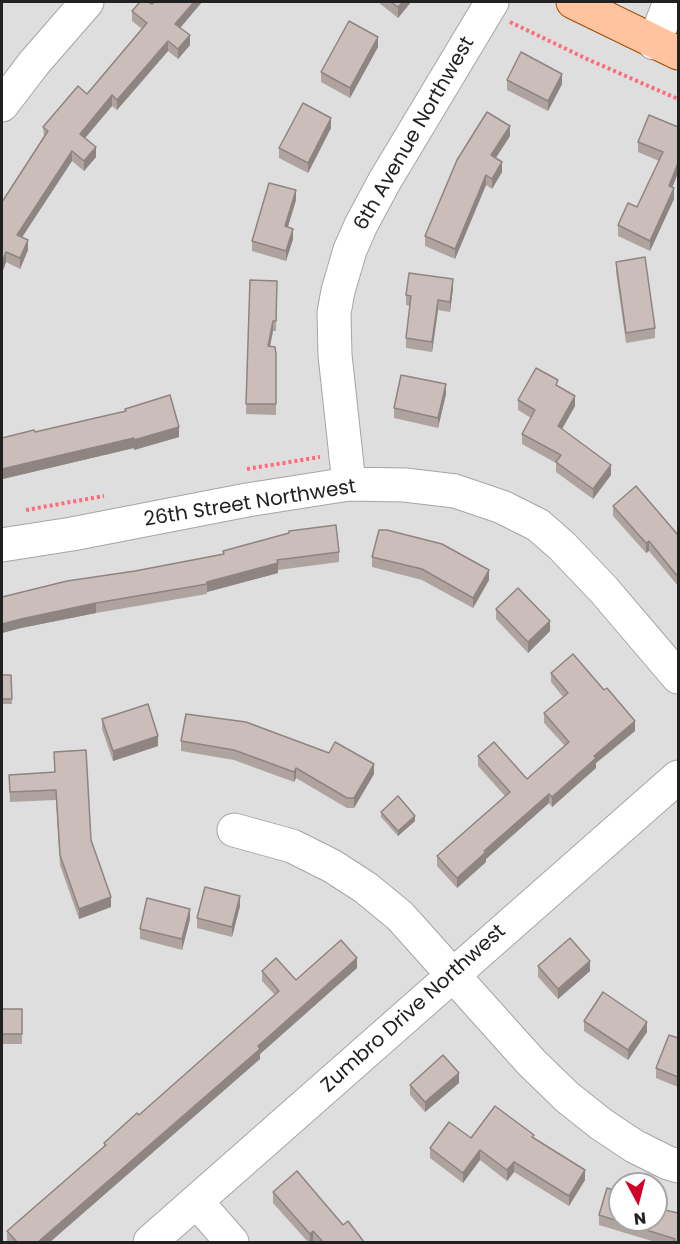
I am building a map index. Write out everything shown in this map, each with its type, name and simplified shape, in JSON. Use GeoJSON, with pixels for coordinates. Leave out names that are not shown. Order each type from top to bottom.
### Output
{"type":"FeatureCollection","features":[{"type":"Feature","properties":{"kind":"main road"},"geometry":{"type":"LineString","coordinates":[[573,2],[666,48]]}},
{"type":"Feature","properties":{"kind":"street"},"geometry":{"type":"LineString","coordinates":[[2,105],[34,63],[87,2]]}},
{"type":"Feature","properties":{"kind":"street"},"geometry":{"type":"LineString","coordinates":[[666,48],[670,2]]}},
{"type":"Feature","properties":{"kind":"street","name":"6th Avenue Northwest"},"geometry":{"type":"LineString","coordinates":[[349,484],[335,355],[334,313],[350,250],[384,182],[502,13]]}},
{"type":"Feature","properties":{"kind":"street","name":"26th Street Northwest"},"geometry":{"type":"LineString","coordinates":[[2,545],[72,534],[247,500],[349,484],[405,485],[455,491],[502,507],[538,525],[562,546],[603,589],[678,677]]}},
{"type":"Feature","properties":{"kind":"street","name":"Zumbro Drive Northwest"},"geometry":{"type":"LineString","coordinates":[[150,1242],[678,777]]}},
{"type":"Feature","properties":{"kind":"street"},"geometry":{"type":"LineString","coordinates":[[234,830],[292,846],[332,866],[366,888],[400,916],[531,1062],[567,1097],[634,1146],[678,1166]]}},
{"type":"Feature","properties":{"kind":"street"},"geometry":{"type":"LineString","coordinates":[[197,1202],[232,1242]]}},
{"type":"Feature","properties":{"kind":"path"},"geometry":{"type":"LineString","coordinates":[[502,13],[678,99]]}},
{"type":"Feature","properties":{"kind":"shaded area"},"geometry":{"type":"Polygon","coordinates":[[[2,2],[678,2],[678,1242],[2,1242],[2,2]]]}},
{"type":"Feature","properties":{"kind":"building"},"geometry":{"type":"Polygon","coordinates":[[[140,2],[152,4],[154,2],[194,2],[175,24],[190,35],[178,49],[168,41],[117,100],[112,95],[80,134],[96,147],[84,161],[72,151],[17,235],[28,240],[20,258],[6,252],[2,263],[2,202],[48,131],[43,127],[78,86],[87,94],[147,23],[132,11],[140,2]]]}},
{"type":"Feature","properties":{"kind":"building"},"geometry":{"type":"Polygon","coordinates":[[[391,2],[403,2],[398,7],[391,2]]]}},
{"type":"Feature","properties":{"kind":"building"},"geometry":{"type":"Polygon","coordinates":[[[349,21],[378,37],[350,88],[321,72],[349,21]]]}},
{"type":"Feature","properties":{"kind":"building"},"geometry":{"type":"Polygon","coordinates":[[[521,52],[562,74],[548,101],[507,80],[521,52]]]}},
{"type":"Feature","properties":{"kind":"building"},"geometry":{"type":"Polygon","coordinates":[[[303,103],[331,118],[308,163],[279,148],[303,103]]]}},
{"type":"Feature","properties":{"kind":"building"},"geometry":{"type":"Polygon","coordinates":[[[487,112],[510,126],[491,155],[502,162],[492,179],[486,175],[455,249],[425,236],[457,160],[487,112]]]}},
{"type":"Feature","properties":{"kind":"building"},"geometry":{"type":"Polygon","coordinates":[[[649,115],[678,127],[678,163],[669,186],[674,188],[650,241],[618,225],[628,203],[637,207],[663,152],[638,142],[649,115]]]}},
{"type":"Feature","properties":{"kind":"building"},"geometry":{"type":"Polygon","coordinates":[[[269,183],[296,190],[285,226],[293,229],[286,251],[252,241],[269,183]]]}},
{"type":"Feature","properties":{"kind":"building"},"geometry":{"type":"Polygon","coordinates":[[[645,257],[655,328],[626,333],[616,262],[645,257]]]}},
{"type":"Feature","properties":{"kind":"building"},"geometry":{"type":"Polygon","coordinates":[[[409,273],[453,279],[450,302],[438,300],[432,342],[406,338],[411,296],[406,295],[409,273]]]}},
{"type":"Feature","properties":{"kind":"building"},"geometry":{"type":"Polygon","coordinates":[[[250,280],[277,281],[276,321],[273,321],[268,346],[275,347],[276,354],[276,404],[246,404],[250,280]]]}},
{"type":"Feature","properties":{"kind":"building"},"geometry":{"type":"Polygon","coordinates":[[[536,368],[558,380],[556,385],[575,396],[558,426],[611,465],[593,489],[556,462],[561,455],[522,434],[535,410],[518,400],[536,368]]]}},
{"type":"Feature","properties":{"kind":"building"},"geometry":{"type":"Polygon","coordinates":[[[401,375],[446,384],[438,418],[394,408],[401,375]]]}},
{"type":"Feature","properties":{"kind":"building"},"geometry":{"type":"Polygon","coordinates":[[[170,395],[179,427],[134,440],[134,438],[2,469],[2,438],[126,411],[125,409],[170,395]]]}},
{"type":"Feature","properties":{"kind":"building"},"geometry":{"type":"Polygon","coordinates":[[[636,486],[678,535],[678,577],[649,541],[646,543],[613,506],[636,486]]]}},
{"type":"Feature","properties":{"kind":"building"},"geometry":{"type":"Polygon","coordinates":[[[336,525],[339,552],[277,560],[278,563],[207,582],[207,584],[96,603],[2,624],[2,597],[67,581],[224,554],[223,551],[289,533],[289,531],[336,525]]]}},
{"type":"Feature","properties":{"kind":"building"},"geometry":{"type":"Polygon","coordinates":[[[379,530],[442,544],[489,570],[473,598],[422,569],[372,557],[379,530]]]}},
{"type":"Feature","properties":{"kind":"building"},"geometry":{"type":"Polygon","coordinates":[[[518,588],[550,621],[528,642],[496,609],[518,588]]]}},
{"type":"Feature","properties":{"kind":"building"},"geometry":{"type":"Polygon","coordinates":[[[573,654],[604,690],[607,688],[635,721],[594,756],[596,758],[552,797],[549,794],[484,851],[486,852],[457,878],[437,856],[510,792],[478,756],[494,742],[527,779],[569,742],[544,713],[568,693],[551,673],[573,654]]]}},
{"type":"Feature","properties":{"kind":"building"},"geometry":{"type":"Polygon","coordinates":[[[2,675],[11,675],[12,699],[2,699],[2,675]]]}},
{"type":"Feature","properties":{"kind":"building"},"geometry":{"type":"Polygon","coordinates":[[[148,704],[158,736],[113,751],[102,719],[148,704]]]}},
{"type":"Feature","properties":{"kind":"building"},"geometry":{"type":"Polygon","coordinates":[[[186,714],[246,722],[329,753],[335,742],[374,764],[354,798],[347,798],[296,768],[294,772],[234,750],[181,741],[186,714]]]}},
{"type":"Feature","properties":{"kind":"building"},"geometry":{"type":"Polygon","coordinates":[[[86,750],[91,840],[111,897],[79,909],[60,855],[56,790],[10,792],[9,775],[55,772],[54,752],[86,750]]]}},
{"type":"Feature","properties":{"kind":"building"},"geometry":{"type":"Polygon","coordinates":[[[398,796],[415,816],[398,831],[381,812],[398,796]]]}},
{"type":"Feature","properties":{"kind":"building"},"geometry":{"type":"Polygon","coordinates":[[[205,887],[240,896],[232,927],[197,918],[205,887]]]}},
{"type":"Feature","properties":{"kind":"building"},"geometry":{"type":"Polygon","coordinates":[[[147,898],[190,909],[182,939],[140,929],[147,898]]]}},
{"type":"Feature","properties":{"kind":"building"},"geometry":{"type":"Polygon","coordinates":[[[570,938],[590,961],[558,989],[538,966],[570,938]]]}},
{"type":"Feature","properties":{"kind":"building"},"geometry":{"type":"Polygon","coordinates":[[[341,940],[357,958],[258,1046],[260,1049],[38,1242],[17,1242],[7,1231],[106,1145],[104,1143],[137,1113],[139,1115],[279,991],[262,971],[276,958],[296,980],[341,940]]]}},
{"type":"Feature","properties":{"kind":"building"},"geometry":{"type":"Polygon","coordinates":[[[603,992],[647,1022],[628,1050],[584,1021],[603,992]]]}},
{"type":"Feature","properties":{"kind":"building"},"geometry":{"type":"Polygon","coordinates":[[[2,1009],[22,1009],[22,1034],[2,1034],[2,1009]]]}},
{"type":"Feature","properties":{"kind":"building"},"geometry":{"type":"Polygon","coordinates":[[[669,1035],[678,1038],[678,1077],[656,1068],[669,1035]]]}},
{"type":"Feature","properties":{"kind":"building"},"geometry":{"type":"Polygon","coordinates":[[[443,1055],[459,1073],[425,1102],[410,1085],[443,1055]]]}},
{"type":"Feature","properties":{"kind":"building"},"geometry":{"type":"Polygon","coordinates":[[[495,1106],[534,1135],[532,1137],[585,1170],[569,1196],[514,1162],[507,1170],[480,1150],[463,1173],[430,1148],[449,1122],[471,1138],[495,1106]]]}},
{"type":"Feature","properties":{"kind":"building"},"geometry":{"type":"Polygon","coordinates":[[[297,1171],[343,1225],[348,1221],[364,1242],[323,1242],[313,1231],[310,1234],[273,1192],[297,1171]]]}},
{"type":"Feature","properties":{"kind":"building"},"geometry":{"type":"Polygon","coordinates":[[[607,1188],[608,1188],[608,1218],[599,1215],[607,1188]]]}},
{"type":"Feature","properties":{"kind":"building"},"geometry":{"type":"Polygon","coordinates":[[[668,1211],[678,1213],[678,1242],[674,1241],[675,1239],[653,1232],[668,1232],[668,1211]]]}}]}
